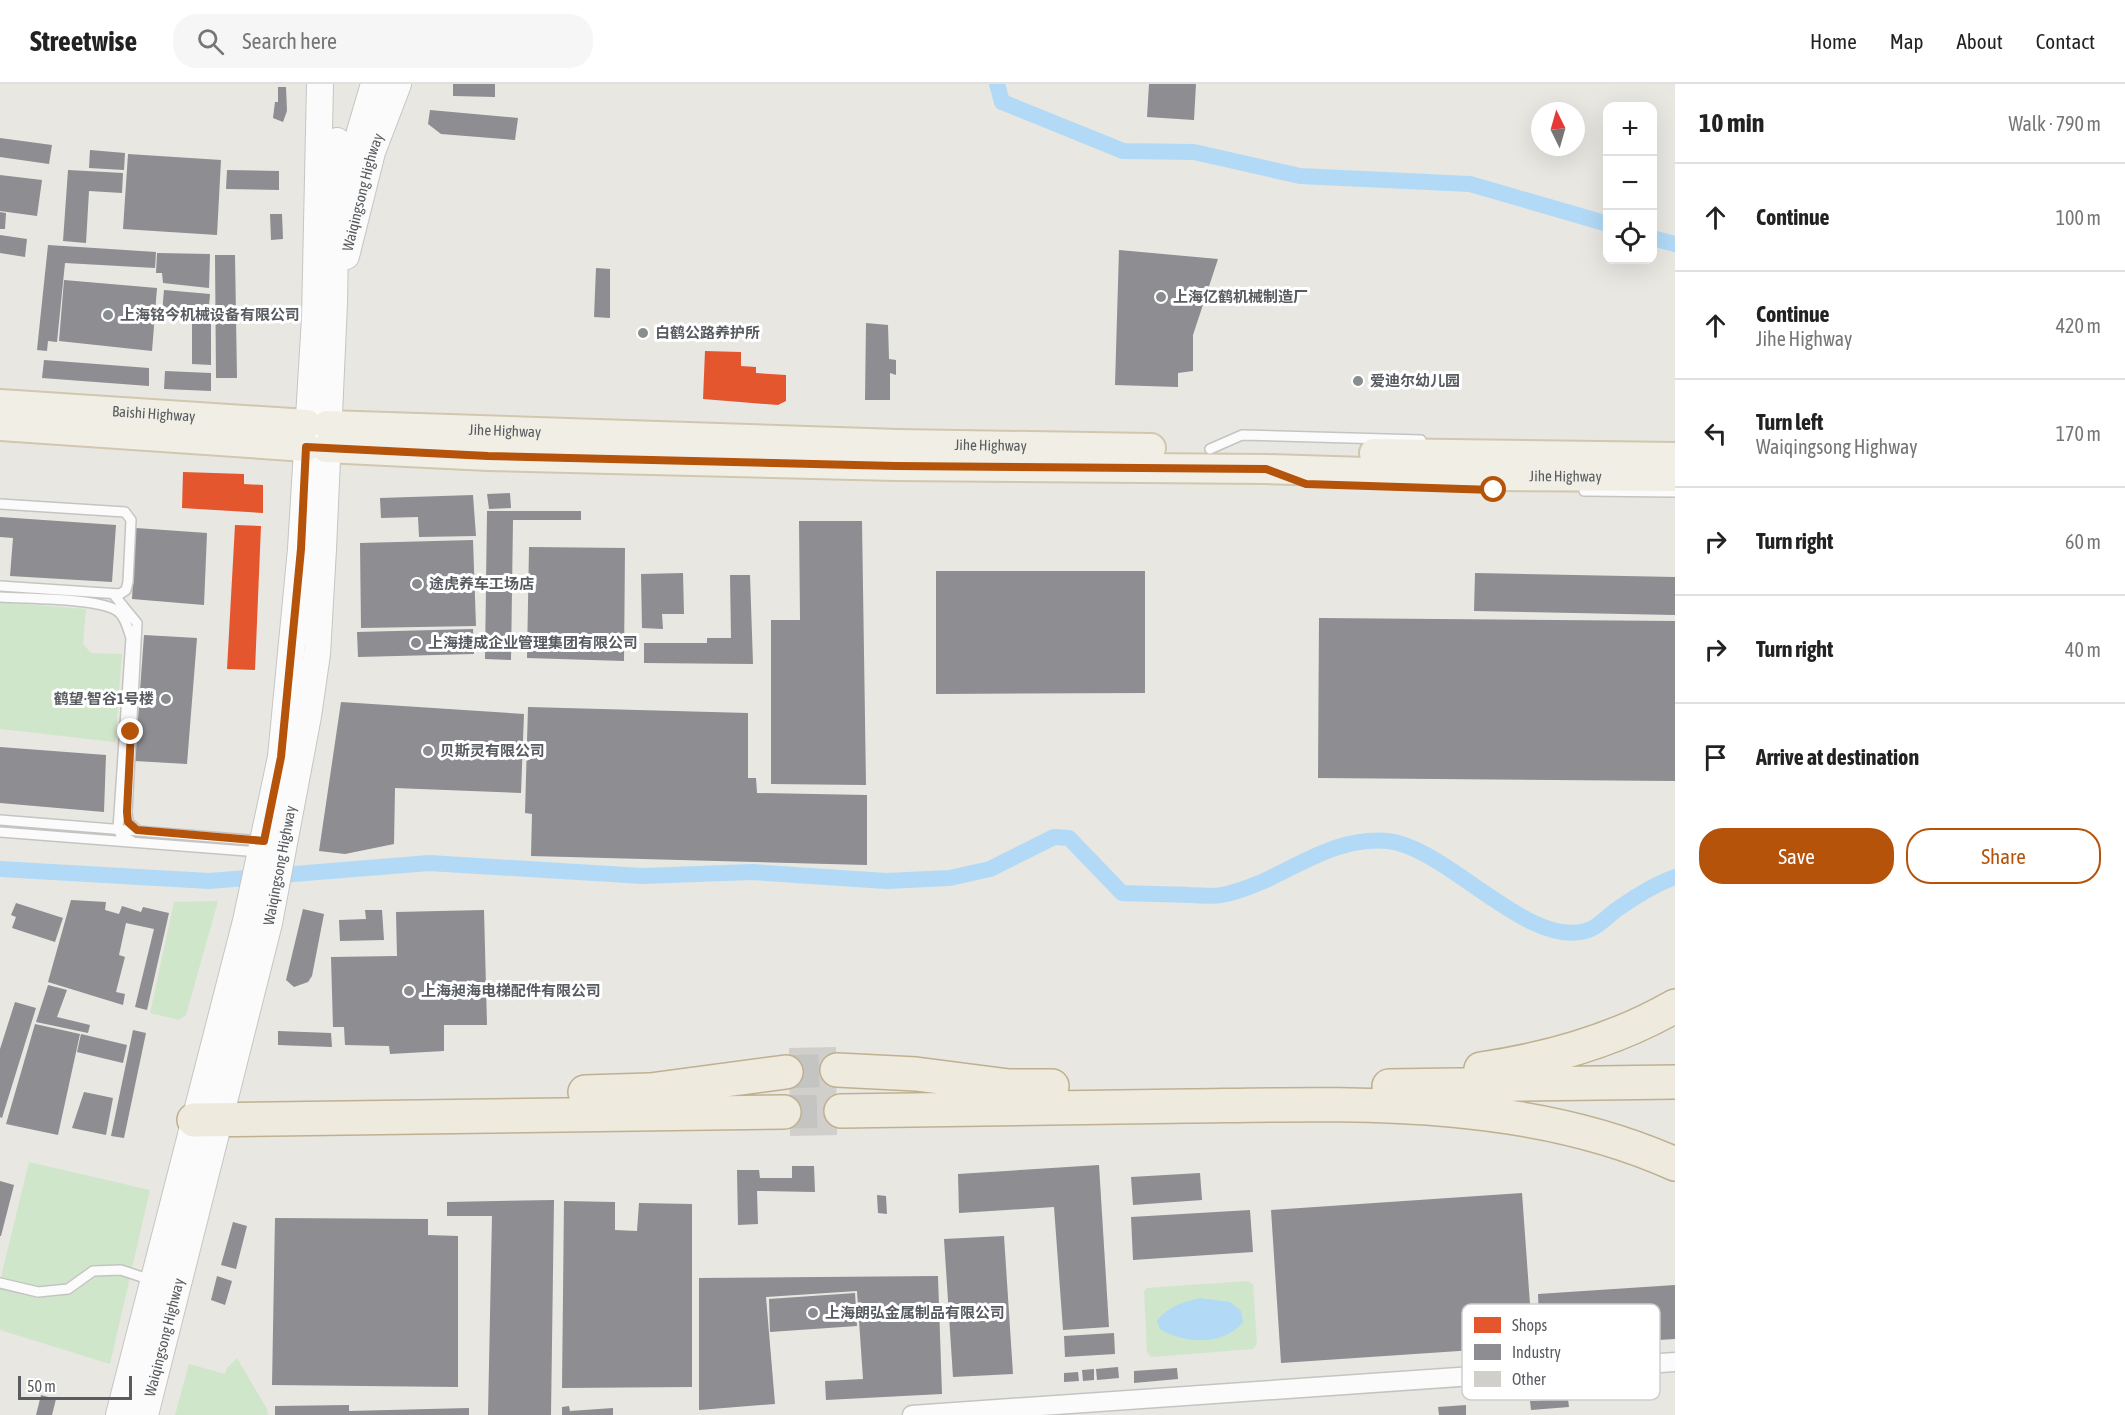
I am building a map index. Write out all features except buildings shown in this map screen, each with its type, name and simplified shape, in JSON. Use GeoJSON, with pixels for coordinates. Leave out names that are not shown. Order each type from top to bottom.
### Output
{"type":"FeatureCollection","features":[{"type":"Feature","properties":{"kind":"highway"},"geometry":{"type":"LineString","coordinates":[[1360,1094],[1564,1053],[1616,1037],[1675,1006]]}},
{"type":"Feature","properties":{"kind":"highway"},"geometry":{"type":"LineString","coordinates":[[837,1070],[916,1074],[1009,1086],[1360,1094],[1537,1122],[1596,1136],[1675,1164]]}},
{"type":"Feature","properties":{"kind":"highway"},"geometry":{"type":"LineString","coordinates":[[208,1110],[650,1090],[786,1072]]}},
{"type":"Feature","properties":{"kind":"highway"},"geometry":{"type":"LineString","coordinates":[[1641,1089],[1675,1082]]}},
{"type":"Feature","properties":{"kind":"highway"},"geometry":{"type":"LineString","coordinates":[[841,1111],[1360,1094],[1409,1087],[1641,1089],[1675,1094]]}},
{"type":"Feature","properties":{"kind":"highway"},"geometry":{"type":"LineString","coordinates":[[208,1110],[784,1112]]}},
{"type":"Feature","properties":{"kind":"main road","name":"Waiqingsong Highway"},"geometry":{"type":"LineString","coordinates":[[320,84],[325,307]]}},
{"type":"Feature","properties":{"kind":"main road","name":"Waiqingsong Highway"},"geometry":{"type":"LineString","coordinates":[[336,221],[337,84]]}},
{"type":"Feature","properties":{"kind":"main road","name":"Waiqingsong Highway"},"geometry":{"type":"LineString","coordinates":[[119,1415],[154,1281],[208,1110],[258,922],[267,855],[317,654],[316,436],[325,307],[336,221],[353,148],[374,84]]}},
{"type":"Feature","properties":{"kind":"main road","name":"Waiqingsong Highway"},"geometry":{"type":"LineString","coordinates":[[325,307],[372,152],[398,84]]}},
{"type":"Feature","properties":{"kind":"main road","name":"Baishi Highway"},"geometry":{"type":"LineString","coordinates":[[0,404],[316,436]]}},
{"type":"Feature","properties":{"kind":"main road","name":"Baishi Highway"},"geometry":{"type":"LineString","coordinates":[[0,426],[316,436]]}},
{"type":"Feature","properties":{"kind":"main road","name":"Jihe Highway"},"geometry":{"type":"LineString","coordinates":[[316,436],[1210,449],[1675,477]]}},
{"type":"Feature","properties":{"kind":"main road","name":"Jihe Highway"},"geometry":{"type":"LineString","coordinates":[[316,436],[488,456],[896,466],[1266,469],[1494,466],[1675,457]]}},
{"type":"Feature","properties":{"kind":"main road","name":"Waiqingsong Highway"},"geometry":{"type":"LineString","coordinates":[[146,1415],[208,1110]]}},
{"type":"Feature","properties":{"kind":"street"},"geometry":{"type":"LineString","coordinates":[[1660,1363],[1675,1362]]}},
{"type":"Feature","properties":{"kind":"street"},"geometry":{"type":"LineString","coordinates":[[912,1415],[1462,1377]]}},
{"type":"Feature","properties":{"kind":"lane"},"geometry":{"type":"LineString","coordinates":[[1210,449],[1242,435],[1427,440]]}},
{"type":"Feature","properties":{"kind":"lane"},"geometry":{"type":"LineString","coordinates":[[1266,469],[1296,480]]}},
{"type":"Feature","properties":{"kind":"lane"},"geometry":{"type":"LineString","coordinates":[[1574,490],[1675,492]]}},
{"type":"Feature","properties":{"kind":"lane"},"geometry":{"type":"LineString","coordinates":[[0,504],[125,512],[131,520],[126,590],[114,595],[0,586]]}},
{"type":"Feature","properties":{"kind":"lane"},"geometry":{"type":"LineString","coordinates":[[114,595],[137,623],[127,812],[128,822],[137,830]]}},
{"type":"Feature","properties":{"kind":"lane"},"geometry":{"type":"LineString","coordinates":[[0,597],[100,604],[118,611],[125,621],[131,638],[118,829],[121,835],[133,842]]}},
{"type":"Feature","properties":{"kind":"lane"},"geometry":{"type":"LineString","coordinates":[[0,820],[137,830],[267,855]]}},
{"type":"Feature","properties":{"kind":"lane"},"geometry":{"type":"LineString","coordinates":[[0,832],[267,855]]}},
{"type":"Feature","properties":{"kind":"lane"},"geometry":{"type":"LineString","coordinates":[[0,1283],[38,1292],[68,1289],[93,1271],[121,1270],[154,1281]]}},
{"type":"Feature","properties":{"kind":"green space"},"geometry":{"type":"Polygon","coordinates":[[[0,602],[86,609],[83,644],[91,653],[122,654],[115,742],[0,729],[0,602]]]}},
{"type":"Feature","properties":{"kind":"green space"},"geometry":{"type":"Polygon","coordinates":[[[218,901],[186,1015],[179,1020],[150,1013],[174,902],[218,901]]]}},
{"type":"Feature","properties":{"kind":"green space"},"geometry":{"type":"Polygon","coordinates":[[[29,1162],[150,1190],[110,1364],[0,1330],[0,1281],[29,1162]]]}},
{"type":"Feature","properties":{"kind":"green space"},"geometry":{"type":"Polygon","coordinates":[[[1247,1281],[1253,1284],[1257,1344],[1253,1349],[1151,1357],[1147,1352],[1144,1291],[1147,1288],[1247,1281]]]}},
{"type":"Feature","properties":{"kind":"green space"},"geometry":{"type":"Polygon","coordinates":[[[237,1358],[267,1409],[268,1415],[175,1415],[189,1364],[225,1374],[227,1368],[237,1358]]]}},
{"type":"Feature","properties":{"kind":"water"},"geometry":{"type":"Polygon","coordinates":[[[1200,1298],[1230,1302],[1241,1311],[1243,1322],[1235,1330],[1215,1339],[1180,1338],[1160,1329],[1157,1321],[1165,1312],[1182,1303],[1200,1298]]]}},
{"type":"Feature","properties":{"kind":"waterway"},"geometry":{"type":"LineString","coordinates":[[997,84],[1002,102],[1123,151],[1194,152],[1300,176],[1470,184],[1603,223]]}},
{"type":"Feature","properties":{"kind":"waterway"},"geometry":{"type":"LineString","coordinates":[[1657,239],[1675,244]]}},
{"type":"Feature","properties":{"kind":"waterway"},"geometry":{"type":"LineString","coordinates":[[0,869],[209,881],[429,863],[643,876],[752,872],[886,881],[950,878],[990,869],[1054,837],[1069,838],[1122,893],[1214,896],[1264,881],[1344,845],[1365,841],[1388,841],[1412,848],[1437,861],[1517,914],[1543,927],[1568,933],[1591,929],[1637,896],[1675,877]]}},
{"type":"Feature","properties":{"kind":"tunnel"},"geometry":{"type":"LineString","coordinates":[[786,1072],[837,1070]]}},
{"type":"Feature","properties":{"kind":"tunnel"},"geometry":{"type":"LineString","coordinates":[[784,1112],[841,1111]]}},
{"type":"Feature","properties":{"kind":"place","name":"上海亿鹤机械制造厂"},"geometry":{"type":"Point","coordinates":[1161,297]}},
{"type":"Feature","properties":{"kind":"place","name":"上海铭今机械设备有限公司"},"geometry":{"type":"Point","coordinates":[108,315]}},
{"type":"Feature","properties":{"kind":"place","name":"白鹤公路养护所"},"geometry":{"type":"Point","coordinates":[643,333]}},
{"type":"Feature","properties":{"kind":"place","name":"爱迪尔幼儿园"},"geometry":{"type":"Point","coordinates":[1358,381]}},
{"type":"Feature","properties":{"kind":"place","name":"途虎养车工场店"},"geometry":{"type":"Point","coordinates":[417,584]}},
{"type":"Feature","properties":{"kind":"place","name":"上海捷成企业管理集团有限公司"},"geometry":{"type":"Point","coordinates":[416,643]}},
{"type":"Feature","properties":{"kind":"place","name":"鹤望·智谷1号楼"},"geometry":{"type":"Point","coordinates":[166,699]}},
{"type":"Feature","properties":{"kind":"place","name":"贝斯灵有限公司"},"geometry":{"type":"Point","coordinates":[428,751]}},
{"type":"Feature","properties":{"kind":"place","name":"上海昶海电梯配件有限公司"},"geometry":{"type":"Point","coordinates":[409,991]}},
{"type":"Feature","properties":{"kind":"place","name":"上海朗弘金属制品有限公司"},"geometry":{"type":"Point","coordinates":[813,1313]}},
{"type":"Feature","properties":{"kind":"route"},"geometry":{"type":"LineString","coordinates":[[131,732],[127,812],[128,822],[137,830],[264,841],[281,757],[301,549],[306,447],[488,456],[896,466],[1266,469],[1306,484],[1494,490]]}}]}
